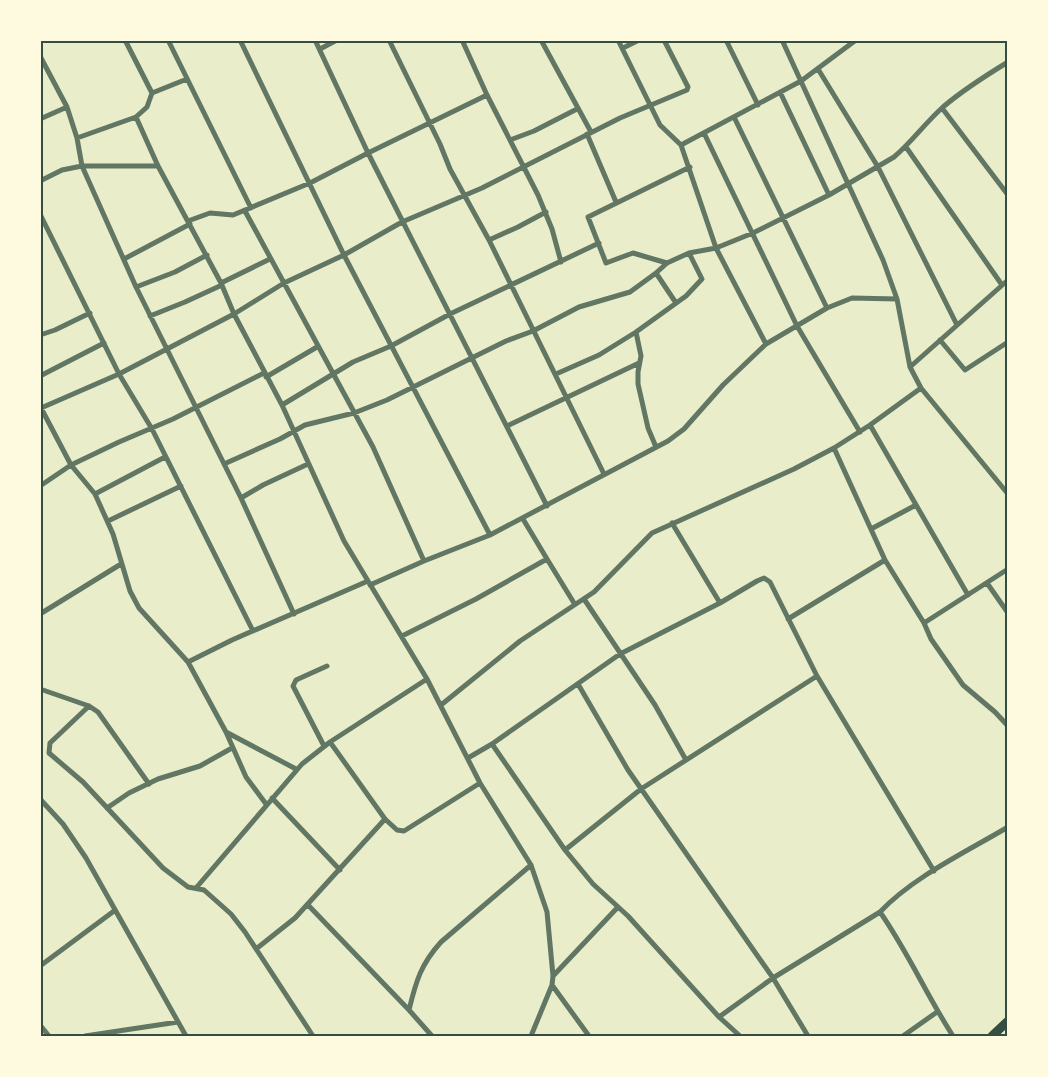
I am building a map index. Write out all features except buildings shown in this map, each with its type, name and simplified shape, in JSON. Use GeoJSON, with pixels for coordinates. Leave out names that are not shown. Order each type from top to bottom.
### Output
{"type":"FeatureCollection","features":[{"type":"Feature","properties":{"kind":"highway"},"geometry":{"type":"LineString","coordinates":[[992,1036],[1008,1021]]}},
{"type":"Feature","properties":{"kind":"street"},"geometry":{"type":"LineString","coordinates":[[77,138],[136,117],[147,107],[152,93],[125,40]]}},
{"type":"Feature","properties":{"kind":"street"},"geometry":{"type":"LineString","coordinates":[[168,40],[270,259],[333,372],[389,480],[424,561]]}},
{"type":"Feature","properties":{"kind":"street"},"geometry":{"type":"LineString","coordinates":[[240,40],[344,255],[415,387],[450,461],[490,535]]}},
{"type":"Feature","properties":{"kind":"street"},"geometry":{"type":"LineString","coordinates":[[315,40],[402,222],[547,506]]}},
{"type":"Feature","properties":{"kind":"street"},"geometry":{"type":"LineString","coordinates":[[320,49],[337,40]]}},
{"type":"Feature","properties":{"kind":"street"},"geometry":{"type":"LineString","coordinates":[[389,40],[464,196],[489,240],[604,474]]}},
{"type":"Feature","properties":{"kind":"street"},"geometry":{"type":"LineString","coordinates":[[462,40],[546,212],[561,262]]}},
{"type":"Feature","properties":{"kind":"street"},"geometry":{"type":"LineString","coordinates":[[541,40],[589,133],[616,202]]}},
{"type":"Feature","properties":{"kind":"street"},"geometry":{"type":"LineString","coordinates":[[618,40],[660,125],[681,145],[716,248],[766,344]]}},
{"type":"Feature","properties":{"kind":"street"},"geometry":{"type":"LineString","coordinates":[[623,48],[639,40]]}},
{"type":"Feature","properties":{"kind":"street"},"geometry":{"type":"LineString","coordinates":[[266,804],[249,782],[226,732],[188,662],[139,608],[130,591],[108,520],[95,494],[71,465],[41,407],[119,374],[402,222],[464,196],[589,133],[688,89],[664,40]]}},
{"type":"Feature","properties":{"kind":"street"},"geometry":{"type":"LineString","coordinates":[[726,40],[758,105]]}},
{"type":"Feature","properties":{"kind":"street"},"geometry":{"type":"LineString","coordinates":[[782,40],[883,261],[897,299],[910,367],[921,388],[1008,494]]}},
{"type":"Feature","properties":{"kind":"street"},"geometry":{"type":"LineString","coordinates":[[681,145],[801,81],[856,40]]}},
{"type":"Feature","properties":{"kind":"street"},"geometry":{"type":"LineString","coordinates":[[40,56],[67,107],[77,138],[82,166],[136,288],[241,498],[294,614]]}},
{"type":"Feature","properties":{"kind":"street"},"geometry":{"type":"LineString","coordinates":[[224,464],[305,425],[354,413],[415,387],[472,357],[533,331],[579,307],[630,292],[667,262],[689,253],[716,248],[753,233],[829,195],[878,167],[906,147],[942,108],[980,79],[1008,62]]}},
{"type":"Feature","properties":{"kind":"street"},"geometry":{"type":"LineString","coordinates":[[818,69],[878,167],[957,325]]}},
{"type":"Feature","properties":{"kind":"street"},"geometry":{"type":"LineString","coordinates":[[152,93],[187,79]]}},
{"type":"Feature","properties":{"kind":"street"},"geometry":{"type":"LineString","coordinates":[[780,92],[829,195]]}},
{"type":"Feature","properties":{"kind":"street"},"geometry":{"type":"LineString","coordinates":[[124,260],[210,213],[228,216],[248,210],[310,183],[487,95]]}},
{"type":"Feature","properties":{"kind":"street"},"geometry":{"type":"LineString","coordinates":[[40,119],[67,107]]}},
{"type":"Feature","properties":{"kind":"street"},"geometry":{"type":"LineString","coordinates":[[942,108],[1008,195]]}},
{"type":"Feature","properties":{"kind":"street"},"geometry":{"type":"LineString","coordinates":[[510,141],[576,109]]}},
{"type":"Feature","properties":{"kind":"street"},"geometry":{"type":"LineString","coordinates":[[136,117],[282,405],[344,541],[427,679],[480,783],[531,864],[547,912],[553,976],[552,986],[531,1036]]}},
{"type":"Feature","properties":{"kind":"street"},"geometry":{"type":"LineString","coordinates":[[734,117],[827,308]]}},
{"type":"Feature","properties":{"kind":"street"},"geometry":{"type":"LineString","coordinates":[[704,133],[797,326],[860,432]]}},
{"type":"Feature","properties":{"kind":"street"},"geometry":{"type":"LineString","coordinates":[[906,147],[1002,285]]}},
{"type":"Feature","properties":{"kind":"street"},"geometry":{"type":"LineString","coordinates":[[40,181],[62,170],[82,166],[159,166]]}},
{"type":"Feature","properties":{"kind":"street"},"geometry":{"type":"LineString","coordinates":[[667,262],[633,253],[606,263],[588,217],[690,167]]}},
{"type":"Feature","properties":{"kind":"street"},"geometry":{"type":"LineString","coordinates":[[489,240],[546,212]]}},
{"type":"Feature","properties":{"kind":"street"},"geometry":{"type":"LineString","coordinates":[[40,214],[119,374],[152,429],[253,631]]}},
{"type":"Feature","properties":{"kind":"street"},"geometry":{"type":"LineString","coordinates":[[282,405],[329,377],[333,372],[391,346],[450,314],[599,243]]}},
{"type":"Feature","properties":{"kind":"street"},"geometry":{"type":"LineString","coordinates":[[556,374],[599,355],[686,296],[702,279],[689,253]]}},
{"type":"Feature","properties":{"kind":"street"},"geometry":{"type":"LineString","coordinates":[[136,288],[175,272],[207,255]]}},
{"type":"Feature","properties":{"kind":"street"},"geometry":{"type":"LineString","coordinates":[[150,316],[185,302],[270,259]]}},
{"type":"Feature","properties":{"kind":"street"},"geometry":{"type":"LineString","coordinates":[[656,273],[676,303]]}},
{"type":"Feature","properties":{"kind":"street"},"geometry":{"type":"LineString","coordinates":[[910,367],[1008,280]]}},
{"type":"Feature","properties":{"kind":"street"},"geometry":{"type":"LineString","coordinates":[[188,662],[253,631],[490,535],[523,519],[656,447],[684,429],[766,344],[827,308],[852,298],[897,299]]}},
{"type":"Feature","properties":{"kind":"street"},"geometry":{"type":"LineString","coordinates":[[40,335],[90,314]]}},
{"type":"Feature","properties":{"kind":"street"},"geometry":{"type":"LineString","coordinates":[[636,332],[640,356],[638,384],[646,419],[656,447]]}},
{"type":"Feature","properties":{"kind":"street"},"geometry":{"type":"LineString","coordinates":[[940,340],[965,370],[1008,342]]}},
{"type":"Feature","properties":{"kind":"street"},"geometry":{"type":"LineString","coordinates":[[40,376],[104,342]]}},
{"type":"Feature","properties":{"kind":"street"},"geometry":{"type":"LineString","coordinates":[[40,486],[71,465],[152,429],[318,348]]}},
{"type":"Feature","properties":{"kind":"street"},"geometry":{"type":"LineString","coordinates":[[507,426],[639,363]]}},
{"type":"Feature","properties":{"kind":"street"},"geometry":{"type":"LineString","coordinates":[[441,705],[519,640],[594,592],[652,533],[794,469],[834,448],[921,388]]}},
{"type":"Feature","properties":{"kind":"street"},"geometry":{"type":"LineString","coordinates":[[870,425],[968,595]]}},
{"type":"Feature","properties":{"kind":"street"},"geometry":{"type":"LineString","coordinates":[[834,448],[885,560],[924,622],[931,639],[963,685],[1008,726]]}},
{"type":"Feature","properties":{"kind":"street"},"geometry":{"type":"LineString","coordinates":[[95,494],[165,457]]}},
{"type":"Feature","properties":{"kind":"street"},"geometry":{"type":"LineString","coordinates":[[241,498],[308,464]]}},
{"type":"Feature","properties":{"kind":"street"},"geometry":{"type":"LineString","coordinates":[[108,520],[181,486]]}},
{"type":"Feature","properties":{"kind":"street"},"geometry":{"type":"LineString","coordinates":[[871,529],[916,505]]}},
{"type":"Feature","properties":{"kind":"street"},"geometry":{"type":"LineString","coordinates":[[523,519],[574,603]]}},
{"type":"Feature","properties":{"kind":"street"},"geometry":{"type":"LineString","coordinates":[[672,523],[720,603]]}},
{"type":"Feature","properties":{"kind":"street"},"geometry":{"type":"LineString","coordinates":[[402,636],[548,559]]}},
{"type":"Feature","properties":{"kind":"street"},"geometry":{"type":"LineString","coordinates":[[788,619],[885,560]]}},
{"type":"Feature","properties":{"kind":"street"},"geometry":{"type":"LineString","coordinates":[[40,614],[122,564]]}},
{"type":"Feature","properties":{"kind":"street"},"geometry":{"type":"LineString","coordinates":[[924,622],[1008,569]]}},
{"type":"Feature","properties":{"kind":"street"},"geometry":{"type":"LineString","coordinates":[[468,758],[492,744],[620,654],[764,579],[770,582],[817,676],[934,872]]}},
{"type":"Feature","properties":{"kind":"street"},"geometry":{"type":"LineString","coordinates":[[987,583],[1008,613]]}},
{"type":"Feature","properties":{"kind":"street"},"geometry":{"type":"LineString","coordinates":[[584,599],[656,705],[686,760]]}},
{"type":"Feature","properties":{"kind":"street"},"geometry":{"type":"LineString","coordinates":[[324,746],[293,686],[296,680],[327,666]]}},
{"type":"Feature","properties":{"kind":"street"},"geometry":{"type":"LineString","coordinates":[[565,850],[641,789],[817,676]]}},
{"type":"Feature","properties":{"kind":"street"},"geometry":{"type":"LineString","coordinates":[[196,888],[296,769],[324,746],[427,679]]}},
{"type":"Feature","properties":{"kind":"street"},"geometry":{"type":"LineString","coordinates":[[578,684],[641,789],[773,978],[806,1034],[797,1036]]}},
{"type":"Feature","properties":{"kind":"street"},"geometry":{"type":"LineString","coordinates":[[40,689],[89,706],[98,712],[149,784]]}},
{"type":"Feature","properties":{"kind":"street"},"geometry":{"type":"LineString","coordinates":[[89,706],[50,743],[48,749],[54,759],[83,782],[163,868],[188,887],[204,890],[231,914],[313,1036]]}},
{"type":"Feature","properties":{"kind":"street"},"geometry":{"type":"LineString","coordinates":[[226,732],[296,769]]}},
{"type":"Feature","properties":{"kind":"street"},"geometry":{"type":"LineString","coordinates":[[330,742],[385,819],[397,830],[404,831],[480,783]]}},
{"type":"Feature","properties":{"kind":"street"},"geometry":{"type":"LineString","coordinates":[[492,744],[565,850],[593,884],[635,923],[737,1036]]}},
{"type":"Feature","properties":{"kind":"street"},"geometry":{"type":"LineString","coordinates":[[107,808],[129,793],[200,766],[232,748]]}},
{"type":"Feature","properties":{"kind":"street"},"geometry":{"type":"LineString","coordinates":[[272,798],[340,870]]}},
{"type":"Feature","properties":{"kind":"street"},"geometry":{"type":"LineString","coordinates":[[40,799],[63,824],[86,858],[186,1036]]}},
{"type":"Feature","properties":{"kind":"street"},"geometry":{"type":"LineString","coordinates":[[256,949],[308,905],[385,819]]}},
{"type":"Feature","properties":{"kind":"street"},"geometry":{"type":"LineString","coordinates":[[719,1017],[773,978],[880,912],[890,902],[934,872],[1008,827]]}},
{"type":"Feature","properties":{"kind":"street"},"geometry":{"type":"LineString","coordinates":[[409,1010],[420,968],[441,942],[531,864]]}},
{"type":"Feature","properties":{"kind":"street"},"geometry":{"type":"LineString","coordinates":[[308,905],[432,1036]]}},
{"type":"Feature","properties":{"kind":"street"},"geometry":{"type":"LineString","coordinates":[[553,976],[618,907]]}},
{"type":"Feature","properties":{"kind":"street"},"geometry":{"type":"LineString","coordinates":[[40,966],[114,911]]}},
{"type":"Feature","properties":{"kind":"street"},"geometry":{"type":"LineString","coordinates":[[880,912],[953,1036]]}},
{"type":"Feature","properties":{"kind":"street"},"geometry":{"type":"LineString","coordinates":[[552,986],[589,1036]]}},
{"type":"Feature","properties":{"kind":"street"},"geometry":{"type":"LineString","coordinates":[[903,1036],[937,1012]]}},
{"type":"Feature","properties":{"kind":"street"},"geometry":{"type":"LineString","coordinates":[[85,1036],[178,1022]]}},
{"type":"Feature","properties":{"kind":"street"},"geometry":{"type":"LineString","coordinates":[[40,1025],[49,1036]]}}]}
